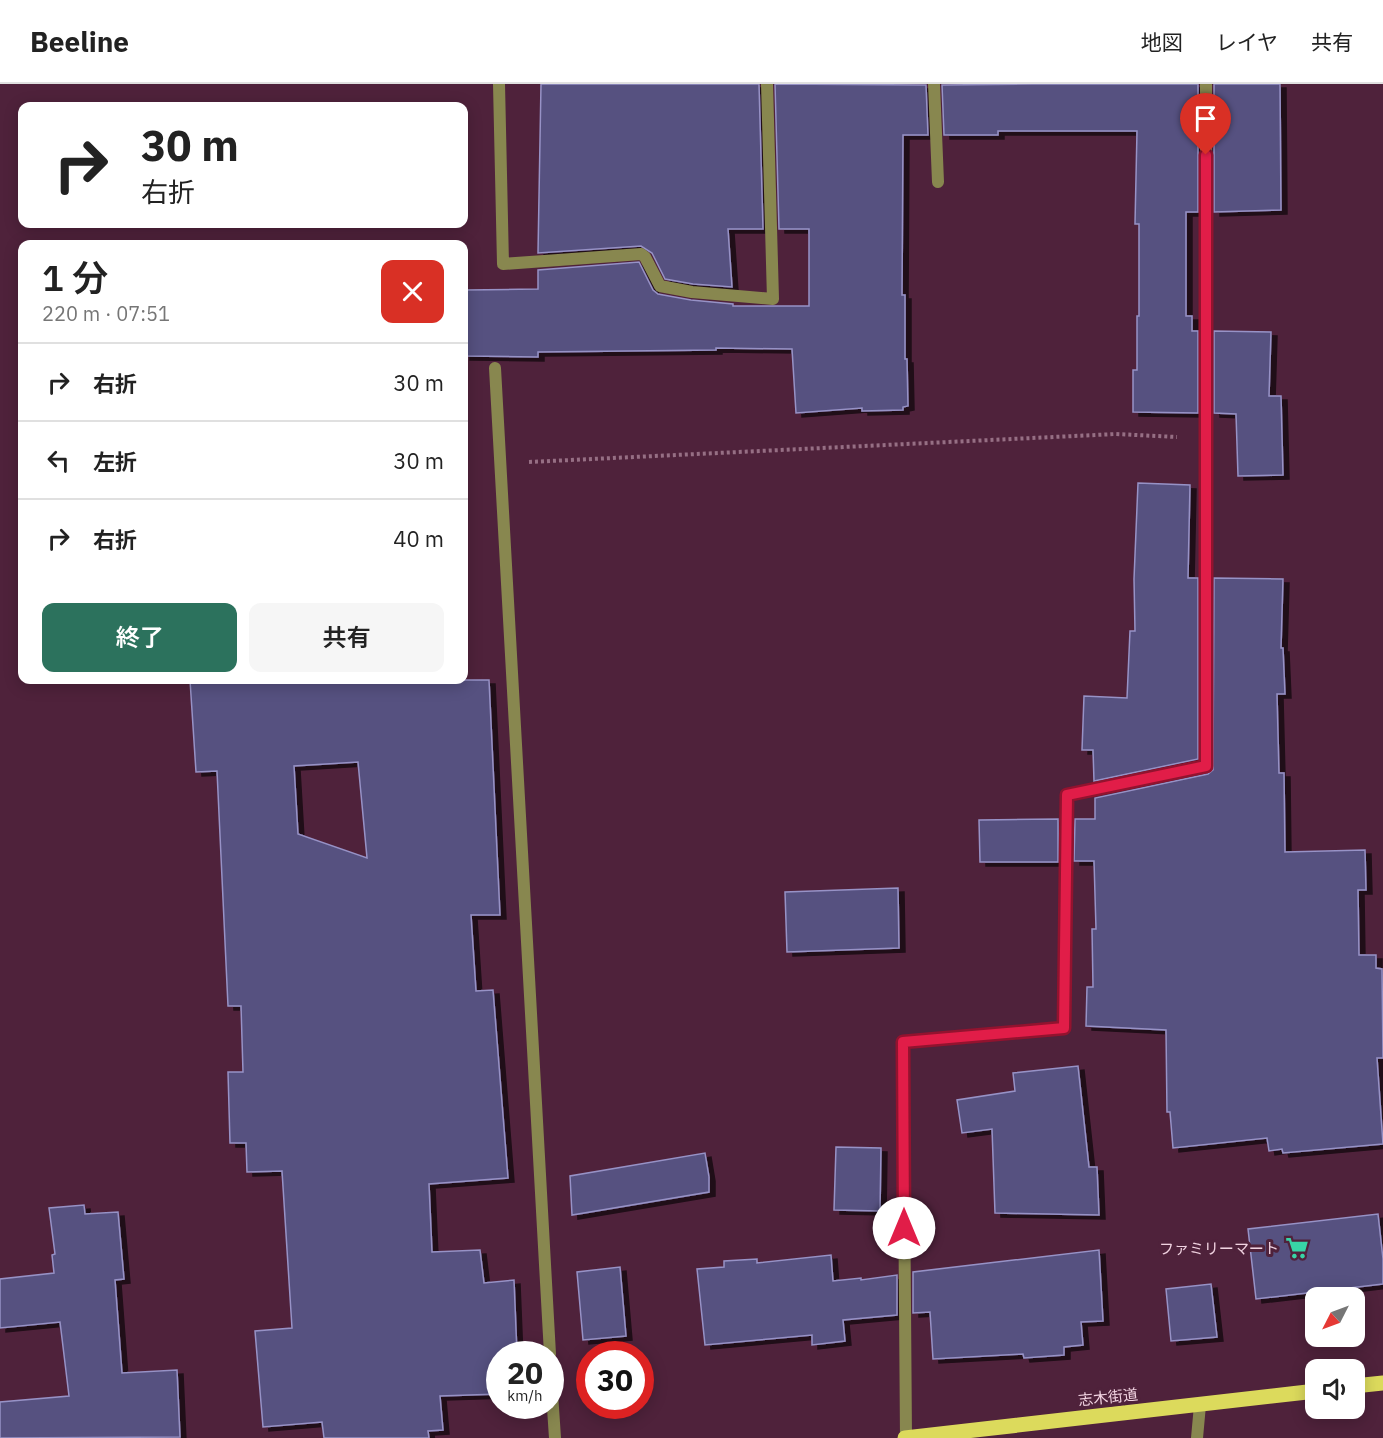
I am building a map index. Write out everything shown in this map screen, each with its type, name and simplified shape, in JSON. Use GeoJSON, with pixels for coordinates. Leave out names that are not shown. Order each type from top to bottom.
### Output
{"type":"FeatureCollection","features":[{"type":"Feature","properties":{"kind":"main road"},"geometry":{"type":"LineString","coordinates":[[1365,1385],[1383,1383]]}},
{"type":"Feature","properties":{"kind":"main road","name":"志木街道"},"geometry":{"type":"LineString","coordinates":[[905,1438],[1305,1392]]}},
{"type":"Feature","properties":{"kind":"street"},"geometry":{"type":"LineString","coordinates":[[499,84],[503,264],[641,254],[645,257],[660,286],[692,292],[773,299],[767,84]]}},
{"type":"Feature","properties":{"kind":"street"},"geometry":{"type":"LineString","coordinates":[[934,84],[938,182]]}},
{"type":"Feature","properties":{"kind":"street"},"geometry":{"type":"LineString","coordinates":[[905,1438],[903,1042],[1064,1028],[1067,795],[1206,766],[1206,84]]}},
{"type":"Feature","properties":{"kind":"street"},"geometry":{"type":"LineString","coordinates":[[495,368],[549,1341]]}},
{"type":"Feature","properties":{"kind":"street"},"geometry":{"type":"LineString","coordinates":[[1197,1438],[1200,1405]]}},
{"type":"Feature","properties":{"kind":"street"},"geometry":{"type":"LineString","coordinates":[[554,1419],[555,1438]]}},
{"type":"Feature","properties":{"kind":"path"},"geometry":{"type":"LineString","coordinates":[[501,463],[1116,434],[1206,438]]}},
{"type":"Feature","properties":{"kind":"building"},"geometry":{"type":"Polygon","coordinates":[[[541,84],[759,84],[763,229],[728,229],[732,287],[665,279],[652,253],[641,246],[538,253],[541,84]]]}},
{"type":"Feature","properties":{"kind":"building"},"geometry":{"type":"Polygon","coordinates":[[[775,84],[926,85],[928,135],[903,135],[902,295],[905,295],[908,406],[903,407],[903,410],[862,411],[862,408],[796,413],[792,349],[716,348],[716,350],[538,352],[538,357],[468,356],[468,290],[538,289],[538,270],[639,262],[653,290],[658,294],[733,304],[733,306],[809,306],[809,229],[779,229],[775,84]]]}},
{"type":"Feature","properties":{"kind":"building"},"geometry":{"type":"Polygon","coordinates":[[[1198,84],[1198,212],[1186,212],[1186,316],[1192,316],[1192,331],[1198,331],[1198,413],[1133,412],[1133,370],[1137,370],[1137,316],[1139,316],[1139,224],[1135,224],[1137,131],[998,131],[998,135],[944,135],[942,85],[1198,84]]]}},
{"type":"Feature","properties":{"kind":"building"},"geometry":{"type":"Polygon","coordinates":[[[1214,84],[1280,84],[1281,210],[1214,212],[1214,84]]]}},
{"type":"Feature","properties":{"kind":"building"},"geometry":{"type":"Polygon","coordinates":[[[1214,331],[1271,332],[1269,396],[1281,396],[1283,475],[1238,476],[1236,414],[1214,413],[1214,331]]]}},
{"type":"Feature","properties":{"kind":"building"},"geometry":{"type":"Polygon","coordinates":[[[1138,483],[1190,485],[1188,578],[1198,578],[1198,759],[1094,781],[1093,750],[1082,750],[1084,696],[1127,698],[1130,631],[1135,631],[1134,579],[1138,483]]]}},
{"type":"Feature","properties":{"kind":"building"},"geometry":{"type":"Polygon","coordinates":[[[1214,578],[1283,579],[1281,648],[1283,648],[1285,694],[1277,694],[1279,773],[1284,773],[1285,852],[1365,850],[1366,890],[1358,890],[1359,955],[1376,955],[1376,968],[1382,969],[1383,1058],[1377,1058],[1383,1144],[1283,1153],[1282,1149],[1269,1151],[1267,1138],[1173,1148],[1170,1112],[1167,1112],[1166,1030],[1086,1026],[1087,987],[1093,987],[1092,929],[1096,929],[1094,861],[1074,861],[1075,819],[1095,819],[1095,798],[1208,774],[1213,770],[1214,578]]]}},
{"type":"Feature","properties":{"kind":"building"},"geometry":{"type":"Polygon","coordinates":[[[468,680],[489,680],[500,915],[471,915],[476,991],[493,990],[508,1178],[429,1184],[432,1252],[480,1250],[484,1283],[514,1280],[516,1341],[486,1341],[486,1394],[440,1396],[443,1430],[428,1431],[429,1438],[324,1438],[322,1422],[263,1427],[255,1331],[292,1328],[282,1171],[247,1172],[246,1143],[230,1143],[228,1072],[243,1072],[241,1006],[228,1006],[217,771],[196,772],[190,684],[468,684],[468,680]],[[358,762],[294,766],[298,834],[367,858],[358,762]]]}},
{"type":"Feature","properties":{"kind":"building"},"geometry":{"type":"Polygon","coordinates":[[[1058,819],[1058,862],[980,862],[979,820],[1058,819]]]}},
{"type":"Feature","properties":{"kind":"building"},"geometry":{"type":"Polygon","coordinates":[[[898,888],[899,948],[787,952],[785,892],[898,888]]]}},
{"type":"Feature","properties":{"kind":"building"},"geometry":{"type":"Polygon","coordinates":[[[1078,1066],[1089,1167],[1097,1167],[1099,1215],[995,1213],[992,1129],[962,1133],[957,1100],[1015,1091],[1013,1073],[1078,1066]]]}},
{"type":"Feature","properties":{"kind":"building"},"geometry":{"type":"Polygon","coordinates":[[[836,1147],[881,1148],[880,1211],[834,1210],[836,1147]]]}},
{"type":"Feature","properties":{"kind":"building"},"geometry":{"type":"Polygon","coordinates":[[[705,1153],[709,1192],[572,1215],[570,1176],[705,1153]]]}},
{"type":"Feature","properties":{"kind":"building"},"geometry":{"type":"Polygon","coordinates":[[[84,1205],[85,1214],[118,1212],[124,1279],[115,1280],[122,1373],[177,1370],[180,1437],[0,1438],[0,1402],[69,1396],[60,1322],[0,1328],[0,1279],[54,1273],[52,1255],[55,1254],[49,1208],[84,1205]]]}},
{"type":"Feature","properties":{"kind":"building"},"geometry":{"type":"Polygon","coordinates":[[[1378,1214],[1383,1284],[1358,1287],[1305,1287],[1305,1293],[1256,1299],[1248,1229],[1378,1214]]]}},
{"type":"Feature","properties":{"kind":"building"},"geometry":{"type":"Polygon","coordinates":[[[1099,1250],[1103,1321],[1081,1322],[1083,1345],[1064,1347],[1064,1355],[1024,1358],[1023,1354],[933,1359],[930,1312],[913,1313],[913,1272],[1099,1250]]]}},
{"type":"Feature","properties":{"kind":"building"},"geometry":{"type":"Polygon","coordinates":[[[831,1255],[833,1281],[897,1275],[897,1315],[843,1320],[845,1341],[812,1345],[812,1335],[705,1345],[697,1269],[724,1267],[724,1261],[757,1259],[757,1263],[831,1255]]]}},
{"type":"Feature","properties":{"kind":"building"},"geometry":{"type":"Polygon","coordinates":[[[620,1267],[626,1336],[583,1340],[577,1272],[620,1267]]]}},
{"type":"Feature","properties":{"kind":"building"},"geometry":{"type":"Polygon","coordinates":[[[1211,1284],[1217,1337],[1171,1341],[1166,1289],[1211,1284]]]}},
{"type":"Feature","properties":{"kind":"place","name":"ファミリーマート"},"geometry":{"type":"Point","coordinates":[1297,1248]}},
{"type":"Feature","properties":{"kind":"route"},"geometry":{"type":"LineString","coordinates":[[904,1228],[903,1042],[1064,1028],[1067,795],[1206,766],[1206,155]]}}]}
